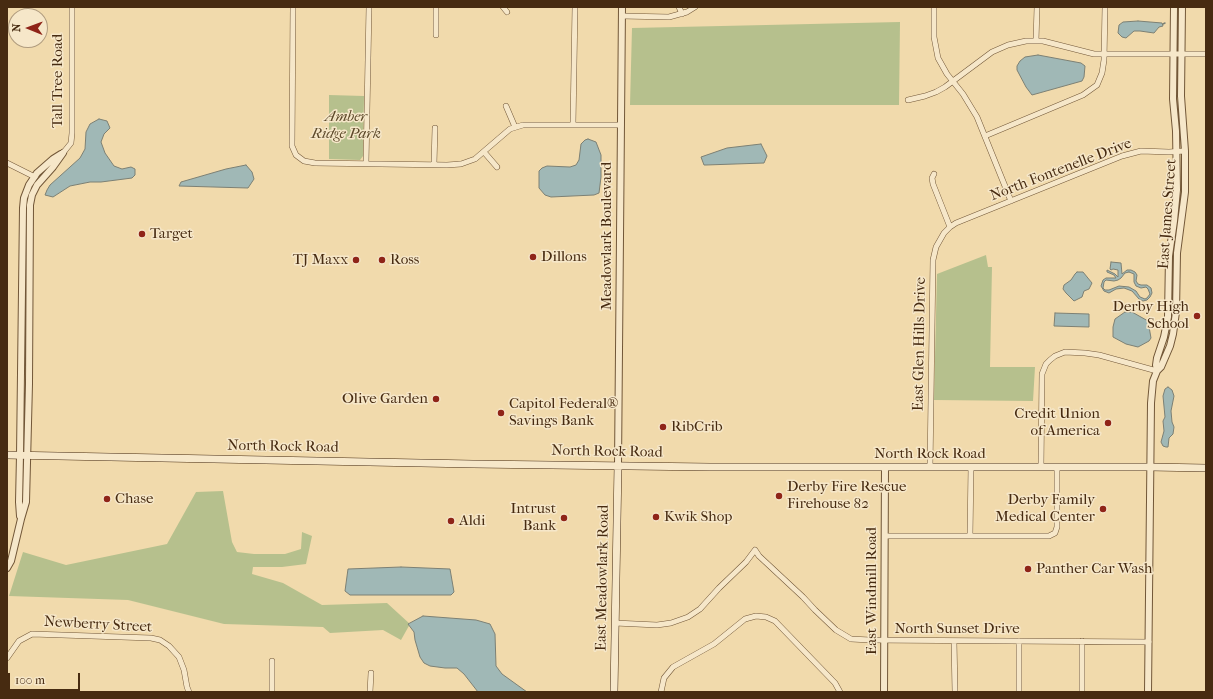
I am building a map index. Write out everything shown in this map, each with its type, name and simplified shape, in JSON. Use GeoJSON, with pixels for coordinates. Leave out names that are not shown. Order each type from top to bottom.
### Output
{"type":"FeatureCollection","features":[{"type":"Feature","properties":{"kind":"main road","name":"North Rock Road"},"geometry":{"type":"LineString","coordinates":[[7,455],[465,464],[1206,468]]}},
{"type":"Feature","properties":{"kind":"main road","name":"East Meadowlark Road"},"geometry":{"type":"LineString","coordinates":[[614,692],[618,465]]}},
{"type":"Feature","properties":{"kind":"street","name":"Tall Tree Road"},"geometry":{"type":"LineString","coordinates":[[7,568],[11,561],[21,519],[19,502],[29,384],[30,205],[32,195],[37,185],[71,143],[72,7]]}},
{"type":"Feature","properties":{"kind":"street"},"geometry":{"type":"LineString","coordinates":[[293,7],[292,146],[294,156],[301,160],[307,162],[461,164],[484,152],[501,136],[515,127],[530,124],[621,125]]}},
{"type":"Feature","properties":{"kind":"street"},"geometry":{"type":"LineString","coordinates":[[366,163],[369,7]]}},
{"type":"Feature","properties":{"kind":"street"},"geometry":{"type":"LineString","coordinates":[[436,7],[436,35]]}},
{"type":"Feature","properties":{"kind":"street"},"geometry":{"type":"LineString","coordinates":[[503,7],[507,12]]}},
{"type":"Feature","properties":{"kind":"street"},"geometry":{"type":"LineString","coordinates":[[573,124],[575,7]]}},
{"type":"Feature","properties":{"kind":"street","name":"Meadowlark Boulevard"},"geometry":{"type":"LineString","coordinates":[[618,465],[622,7]]}},
{"type":"Feature","properties":{"kind":"street"},"geometry":{"type":"LineString","coordinates":[[679,7],[682,14]]}},
{"type":"Feature","properties":{"kind":"street"},"geometry":{"type":"LineString","coordinates":[[622,16],[669,17],[682,14],[695,7]]}},
{"type":"Feature","properties":{"kind":"street"},"geometry":{"type":"LineString","coordinates":[[934,7],[934,38],[936,51],[942,67],[971,105],[1011,201]]}},
{"type":"Feature","properties":{"kind":"street"},"geometry":{"type":"LineString","coordinates":[[1036,41],[1037,7]]}},
{"type":"Feature","properties":{"kind":"street"},"geometry":{"type":"LineString","coordinates":[[985,136],[1086,93],[1097,85],[1103,68],[1105,7]]}},
{"type":"Feature","properties":{"kind":"street","name":"East James Street"},"geometry":{"type":"LineString","coordinates":[[1157,371],[1157,358],[1164,337],[1168,317],[1169,256],[1177,190],[1173,99],[1174,7]]}},
{"type":"Feature","properties":{"kind":"street","name":"East James Street"},"geometry":{"type":"LineString","coordinates":[[1148,692],[1152,388],[1157,371],[1161,367],[1170,346],[1175,322],[1176,263],[1185,192],[1185,150],[1181,96],[1182,7]]}},
{"type":"Feature","properties":{"kind":"street"},"geometry":{"type":"LineString","coordinates":[[908,100],[936,92],[992,52],[1017,43],[1043,41],[1094,54],[1206,54]]}},
{"type":"Feature","properties":{"kind":"street"},"geometry":{"type":"LineString","coordinates":[[506,106],[515,127]]}},
{"type":"Feature","properties":{"kind":"street"},"geometry":{"type":"LineString","coordinates":[[434,164],[435,128]]}},
{"type":"Feature","properties":{"kind":"street","name":"North Fontenelle Drive"},"geometry":{"type":"LineString","coordinates":[[950,227],[1127,154],[1141,151],[1185,150]]}},
{"type":"Feature","properties":{"kind":"street"},"geometry":{"type":"LineString","coordinates":[[484,152],[497,167]]}},
{"type":"Feature","properties":{"kind":"street","name":"Tall Tree Road"},"geometry":{"type":"LineString","coordinates":[[24,455],[24,198],[35,177],[53,159],[63,153]]}},
{"type":"Feature","properties":{"kind":"street"},"geometry":{"type":"LineString","coordinates":[[7,163],[35,177]]}},
{"type":"Feature","properties":{"kind":"street"},"geometry":{"type":"LineString","coordinates":[[934,174],[932,178],[933,184],[950,227]]}},
{"type":"Feature","properties":{"kind":"street","name":"East Glen Hills Drive"},"geometry":{"type":"LineString","coordinates":[[930,467],[933,260],[936,247],[950,227]]}},
{"type":"Feature","properties":{"kind":"street"},"geometry":{"type":"LineString","coordinates":[[1040,467],[1042,374],[1046,364],[1054,356],[1065,352],[1099,355],[1157,371]]}},
{"type":"Feature","properties":{"kind":"street","name":"East Windmill Road"},"geometry":{"type":"LineString","coordinates":[[884,692],[885,467]]}},
{"type":"Feature","properties":{"kind":"street"},"geometry":{"type":"LineString","coordinates":[[970,536],[971,467]]}},
{"type":"Feature","properties":{"kind":"street"},"geometry":{"type":"LineString","coordinates":[[885,536],[1049,536],[1055,533],[1057,526],[1057,468]]}},
{"type":"Feature","properties":{"kind":"street","name":"North Sunset Drive"},"geometry":{"type":"LineString","coordinates":[[615,623],[657,625],[671,623],[688,617],[700,609],[746,562],[755,550],[759,556],[836,630],[851,639],[1149,642]]}},
{"type":"Feature","properties":{"kind":"street"},"geometry":{"type":"LineString","coordinates":[[662,692],[664,678],[673,667],[707,648],[744,619],[756,616],[766,617],[775,621],[835,683],[840,692]]}},
{"type":"Feature","properties":{"kind":"street","name":"Newberry Street"},"geometry":{"type":"LineString","coordinates":[[7,658],[18,641],[32,634],[151,638],[163,642],[177,654],[181,661],[186,687],[189,692]]}},
{"type":"Feature","properties":{"kind":"street"},"geometry":{"type":"LineString","coordinates":[[954,641],[954,692]]}},
{"type":"Feature","properties":{"kind":"street"},"geometry":{"type":"LineString","coordinates":[[1019,641],[1019,692]]}},
{"type":"Feature","properties":{"kind":"street"},"geometry":{"type":"LineString","coordinates":[[1082,641],[1082,692]]}},
{"type":"Feature","properties":{"kind":"street"},"geometry":{"type":"LineString","coordinates":[[272,661],[272,692]]}},
{"type":"Feature","properties":{"kind":"street"},"geometry":{"type":"LineString","coordinates":[[370,692],[371,673]]}},
{"type":"Feature","properties":{"kind":"green space"},"geometry":{"type":"Polygon","coordinates":[[[900,22],[899,105],[630,105],[632,28],[900,22]]]}},
{"type":"Feature","properties":{"kind":"green space","name":"Amber Ridge Park"},"geometry":{"type":"Polygon","coordinates":[[[329,95],[364,96],[363,156],[360,160],[329,159],[329,95]]]}},
{"type":"Feature","properties":{"kind":"green space"},"geometry":{"type":"Polygon","coordinates":[[[986,255],[988,267],[992,267],[990,367],[1035,367],[1033,401],[934,400],[937,274],[986,255]]]}},
{"type":"Feature","properties":{"kind":"green space"},"geometry":{"type":"Polygon","coordinates":[[[223,491],[232,542],[237,552],[254,554],[285,554],[301,549],[302,532],[312,536],[306,564],[282,567],[253,567],[252,574],[283,583],[322,605],[387,603],[410,624],[401,640],[383,630],[330,633],[323,627],[224,624],[128,600],[9,596],[23,552],[66,565],[167,544],[196,492],[223,491]]]}},
{"type":"Feature","properties":{"kind":"water"},"geometry":{"type":"Polygon","coordinates":[[[1138,21],[1162,23],[1163,26],[1159,27],[1154,33],[1134,31],[1126,38],[1122,37],[1118,33],[1119,25],[1123,22],[1138,21]]]}},
{"type":"Feature","properties":{"kind":"water"},"geometry":{"type":"Polygon","coordinates":[[[1038,55],[1081,63],[1085,66],[1082,81],[1032,95],[1017,70],[1017,66],[1025,57],[1038,55]]]}},
{"type":"Feature","properties":{"kind":"water"},"geometry":{"type":"Polygon","coordinates":[[[99,119],[107,121],[110,128],[104,134],[101,142],[105,153],[114,166],[122,169],[131,167],[135,169],[135,175],[132,178],[90,182],[70,186],[53,197],[45,195],[50,185],[80,158],[85,149],[86,132],[90,124],[99,119]]]}},
{"type":"Feature","properties":{"kind":"water"},"geometry":{"type":"Polygon","coordinates":[[[588,139],[596,142],[601,155],[599,193],[594,195],[551,197],[545,195],[539,188],[539,171],[547,166],[570,167],[576,165],[579,160],[581,144],[588,139]]]}},
{"type":"Feature","properties":{"kind":"water"},"geometry":{"type":"Polygon","coordinates":[[[761,144],[767,156],[764,163],[704,165],[701,157],[727,148],[761,144]]]}},
{"type":"Feature","properties":{"kind":"water"},"geometry":{"type":"Polygon","coordinates":[[[246,165],[252,172],[254,179],[248,188],[179,186],[181,182],[246,165]]]}},
{"type":"Feature","properties":{"kind":"water"},"geometry":{"type":"Polygon","coordinates":[[[1111,262],[1121,263],[1122,274],[1127,270],[1135,272],[1137,275],[1136,281],[1138,284],[1147,285],[1151,288],[1152,293],[1150,297],[1143,301],[1139,299],[1132,291],[1124,288],[1116,289],[1109,293],[1104,291],[1101,286],[1103,280],[1106,278],[1116,278],[1114,275],[1107,272],[1107,270],[1118,277],[1118,270],[1110,269],[1111,262]],[[1129,272],[1125,273],[1118,280],[1106,280],[1103,288],[1105,290],[1109,290],[1119,286],[1129,287],[1136,291],[1140,297],[1145,299],[1150,294],[1148,289],[1146,287],[1141,288],[1136,286],[1134,282],[1134,274],[1129,272]]]}},
{"type":"Feature","properties":{"kind":"water"},"geometry":{"type":"Polygon","coordinates":[[[1077,272],[1083,272],[1092,283],[1089,289],[1084,291],[1082,297],[1074,301],[1063,289],[1064,285],[1071,280],[1077,272]]]}},
{"type":"Feature","properties":{"kind":"water"},"geometry":{"type":"Polygon","coordinates":[[[1125,312],[1132,312],[1148,321],[1151,338],[1149,341],[1138,347],[1126,344],[1113,337],[1115,319],[1125,312]]]}},
{"type":"Feature","properties":{"kind":"water"},"geometry":{"type":"Polygon","coordinates":[[[1055,313],[1089,314],[1089,327],[1054,326],[1055,313]]]}},
{"type":"Feature","properties":{"kind":"water"},"geometry":{"type":"Polygon","coordinates":[[[1168,387],[1172,390],[1174,396],[1171,411],[1174,427],[1173,434],[1169,438],[1168,447],[1166,447],[1163,446],[1161,442],[1164,431],[1163,421],[1165,417],[1163,396],[1165,389],[1168,387]]]}},
{"type":"Feature","properties":{"kind":"water"},"geometry":{"type":"Polygon","coordinates":[[[401,567],[450,569],[454,592],[451,595],[350,595],[345,591],[348,569],[401,567]]]}},
{"type":"Feature","properties":{"kind":"water"},"geometry":{"type":"Polygon","coordinates":[[[423,616],[476,620],[490,624],[495,634],[496,666],[502,674],[527,692],[478,692],[464,674],[457,668],[430,666],[424,663],[420,657],[414,632],[408,624],[423,616]]]}},
{"type":"Feature","properties":{"kind":"place","name":"Target"},"geometry":{"type":"Point","coordinates":[142,234]}},
{"type":"Feature","properties":{"kind":"place","name":"Dillons"},"geometry":{"type":"Point","coordinates":[533,257]}},
{"type":"Feature","properties":{"kind":"place","name":"TJ Maxx"},"geometry":{"type":"Point","coordinates":[356,260]}},
{"type":"Feature","properties":{"kind":"place","name":"Ross"},"geometry":{"type":"Point","coordinates":[382,260]}},
{"type":"Feature","properties":{"kind":"place","name":"Derby High School"},"geometry":{"type":"Point","coordinates":[1197,316]}},
{"type":"Feature","properties":{"kind":"place","name":"Olive Garden"},"geometry":{"type":"Point","coordinates":[436,399]}},
{"type":"Feature","properties":{"kind":"place","name":"Capitol Federal® Savings Bank"},"geometry":{"type":"Point","coordinates":[501,413]}},
{"type":"Feature","properties":{"kind":"place","name":"Credit Union of America"},"geometry":{"type":"Point","coordinates":[1108,423]}},
{"type":"Feature","properties":{"kind":"place","name":"RibCrib"},"geometry":{"type":"Point","coordinates":[663,427]}},
{"type":"Feature","properties":{"kind":"place","name":"Derby Fire Rescue Firehouse 82"},"geometry":{"type":"Point","coordinates":[779,496]}},
{"type":"Feature","properties":{"kind":"place","name":"Chase"},"geometry":{"type":"Point","coordinates":[107,499]}},
{"type":"Feature","properties":{"kind":"place","name":"Derby Family Medical Center"},"geometry":{"type":"Point","coordinates":[1103,509]}},
{"type":"Feature","properties":{"kind":"place","name":"Kwik Shop"},"geometry":{"type":"Point","coordinates":[656,517]}},
{"type":"Feature","properties":{"kind":"place","name":"Intrust Bank"},"geometry":{"type":"Point","coordinates":[564,518]}},
{"type":"Feature","properties":{"kind":"place","name":"Aldi"},"geometry":{"type":"Point","coordinates":[451,521]}},
{"type":"Feature","properties":{"kind":"place","name":"Panther Car Wash"},"geometry":{"type":"Point","coordinates":[1028,569]}}]}
